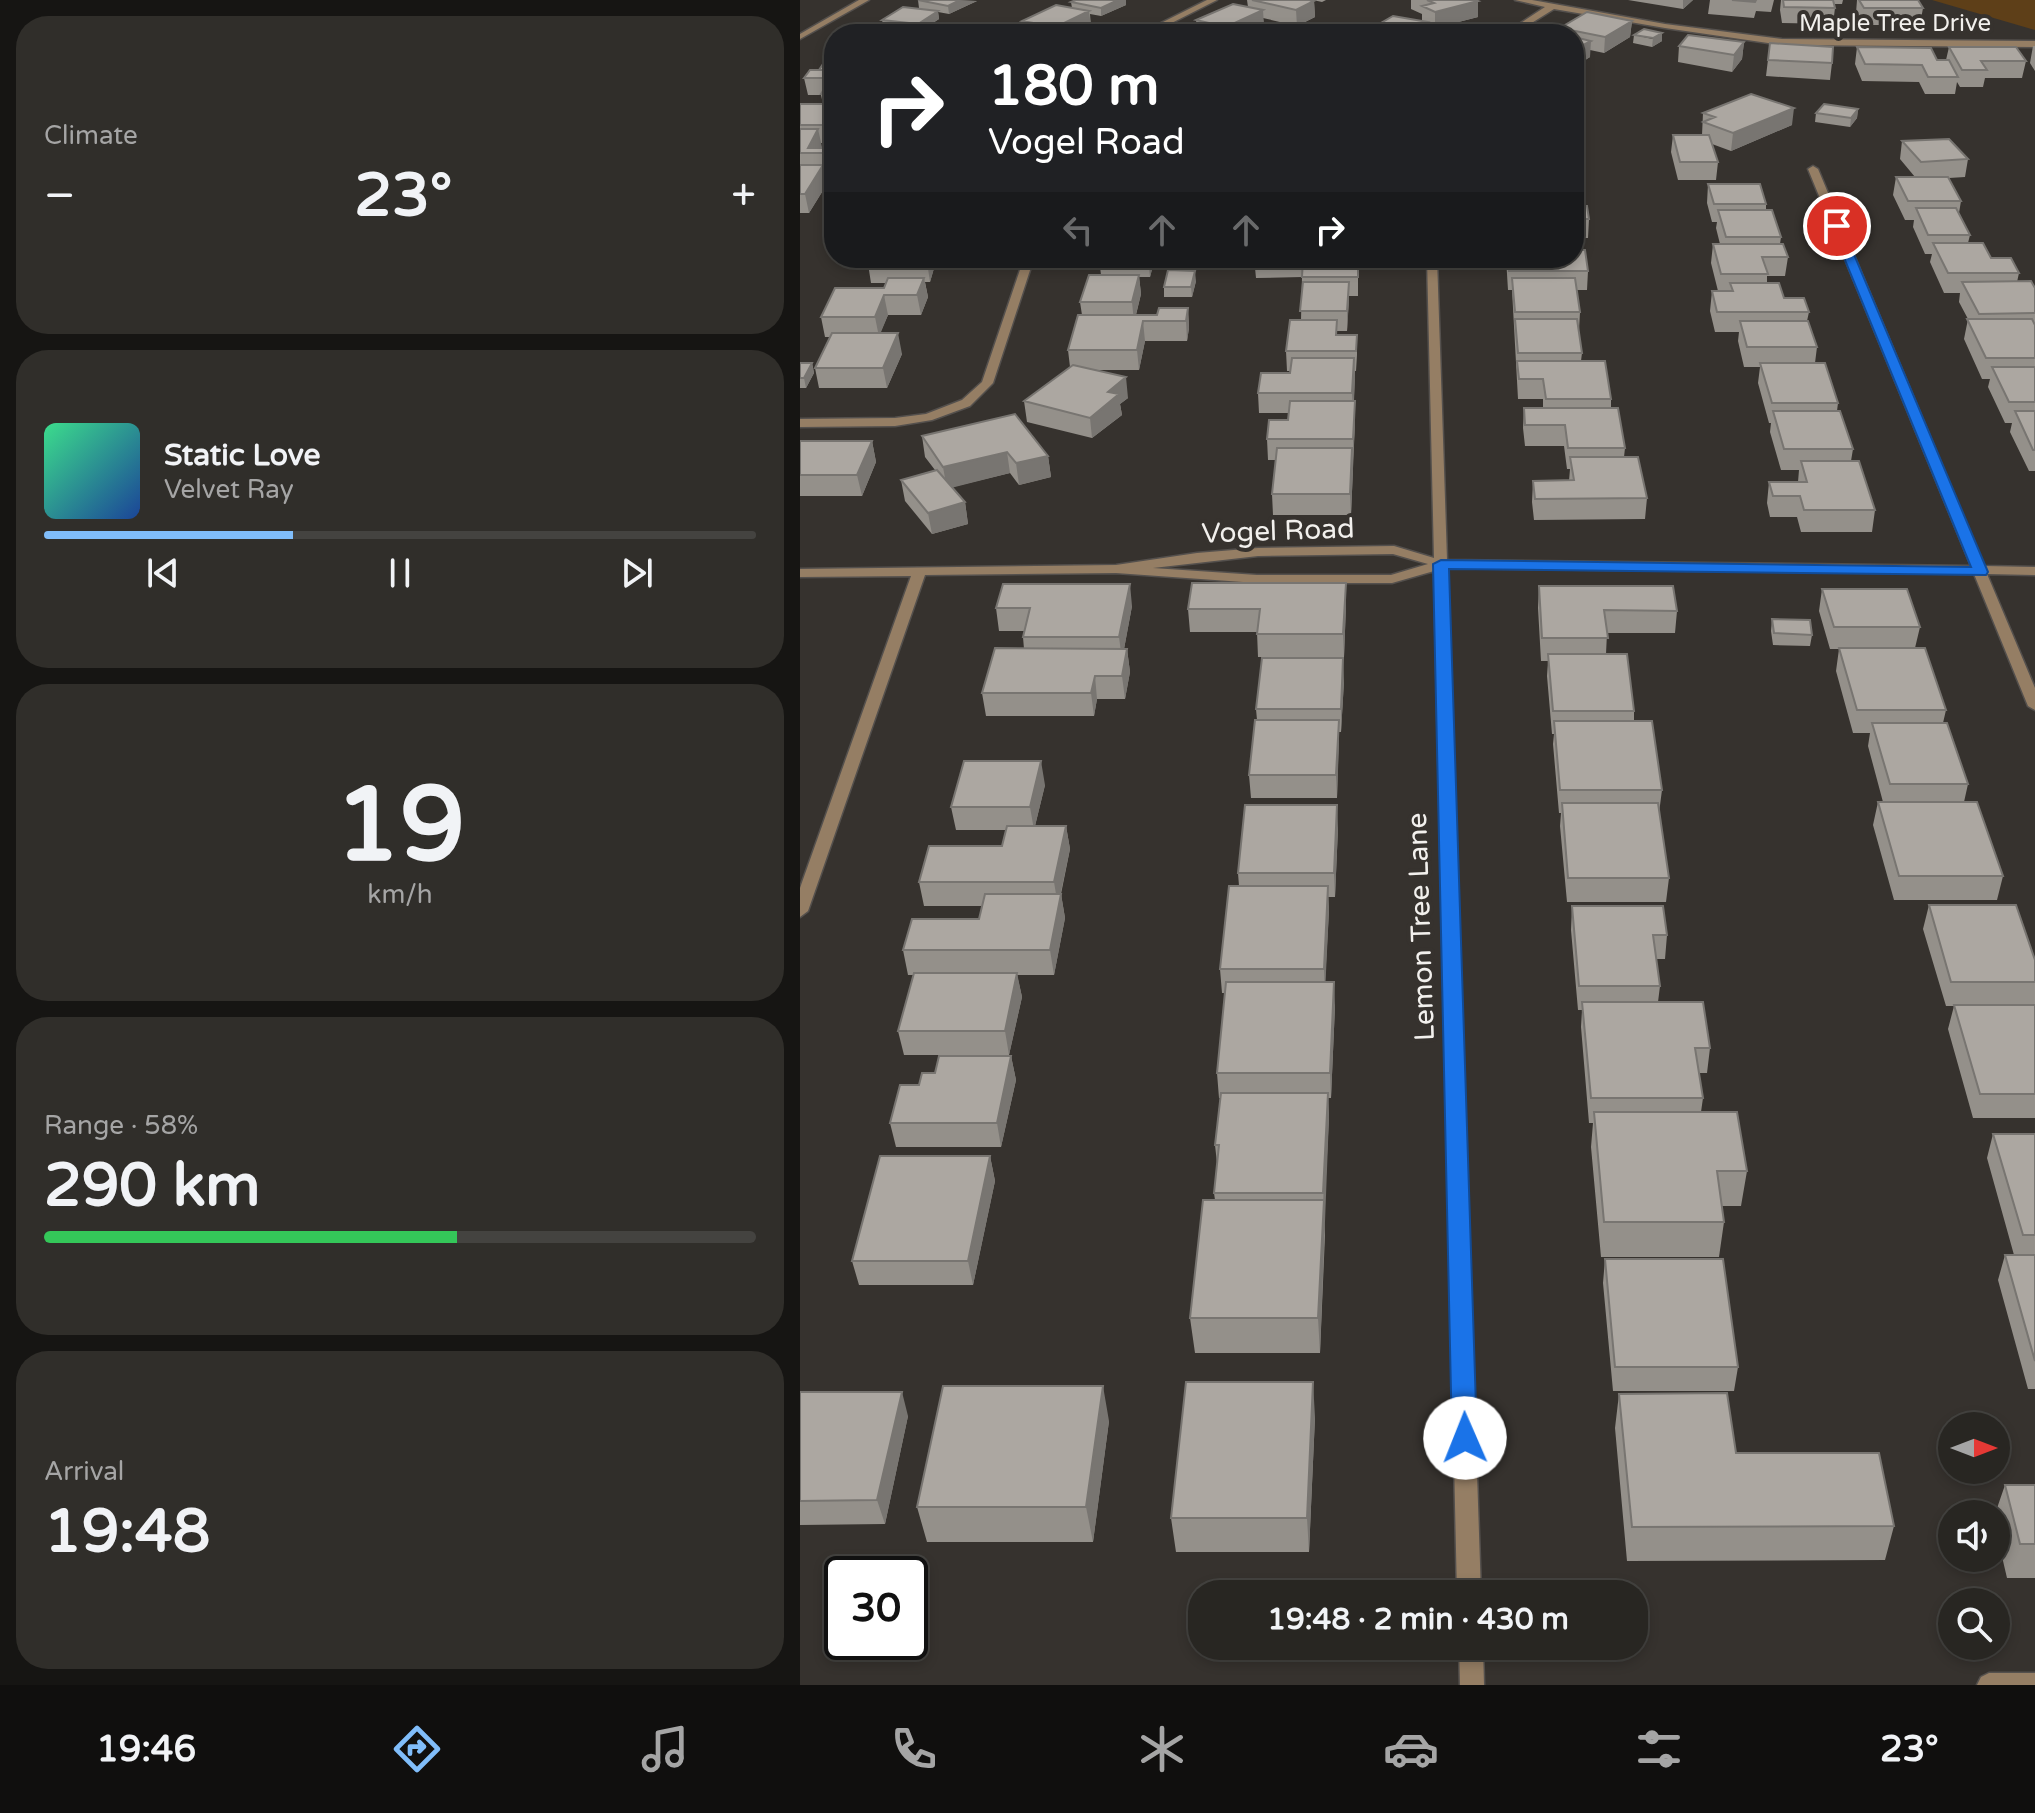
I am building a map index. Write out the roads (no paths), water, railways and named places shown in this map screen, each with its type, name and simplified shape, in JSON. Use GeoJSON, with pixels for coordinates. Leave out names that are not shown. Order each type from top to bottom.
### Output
{"type":"FeatureCollection","features":[{"type":"Feature","properties":{"kind":"street"},"geometry":{"type":"LineString","coordinates":[[800,37],[865,0]]}},
{"type":"Feature","properties":{"kind":"street"},"geometry":{"type":"LineString","coordinates":[[1164,24],[1213,0]]}},
{"type":"Feature","properties":{"kind":"street","name":"Maple Tree Drive"},"geometry":{"type":"LineString","coordinates":[[1519,0],[1782,42],[2035,44]]}},
{"type":"Feature","properties":{"kind":"street"},"geometry":{"type":"LineString","coordinates":[[1524,24],[1552,6]]}},
{"type":"Feature","properties":{"kind":"street"},"geometry":{"type":"LineString","coordinates":[[1813,169],[2035,706]]}},
{"type":"Feature","properties":{"kind":"street"},"geometry":{"type":"LineString","coordinates":[[800,423],[895,422],[928,417],[966,403],[987,383],[1026,268]]}},
{"type":"Feature","properties":{"kind":"street","name":"Lemon Tree Lane"},"geometry":{"type":"LineString","coordinates":[[1432,268],[1469,1580]]}},
{"type":"Feature","properties":{"kind":"street","name":"Vogel Road"},"geometry":{"type":"LineString","coordinates":[[1116,569],[1258,552],[1394,550],[1441,564],[2035,571]]}},
{"type":"Feature","properties":{"kind":"street","name":"Vogel Road"},"geometry":{"type":"LineString","coordinates":[[800,573],[1116,569],[1257,579],[1392,579],[1441,564]]}},
{"type":"Feature","properties":{"kind":"street"},"geometry":{"type":"LineString","coordinates":[[800,911],[919,573]]}},
{"type":"Feature","properties":{"kind":"street"},"geometry":{"type":"LineString","coordinates":[[1471,1660],[1472,1685]]}},
{"type":"Feature","properties":{"kind":"street"},"geometry":{"type":"LineString","coordinates":[[1989,1685],[2035,1685]]}}]}
